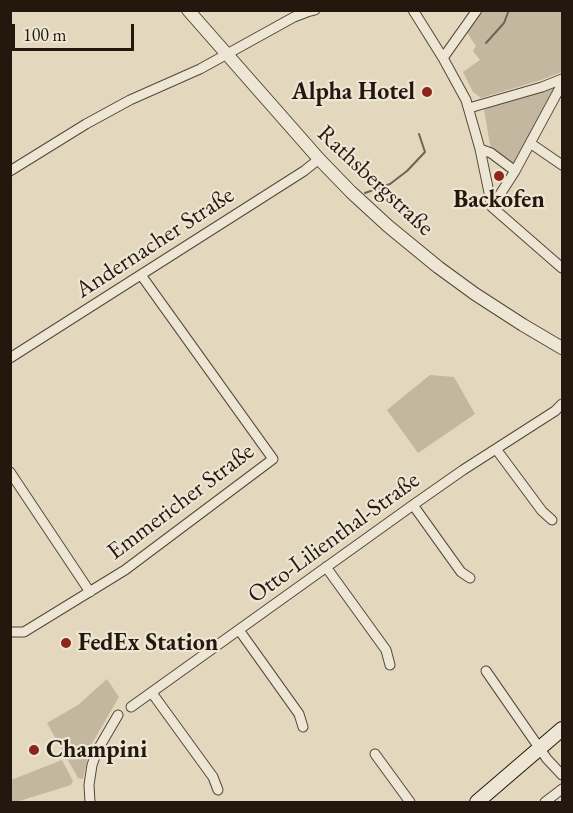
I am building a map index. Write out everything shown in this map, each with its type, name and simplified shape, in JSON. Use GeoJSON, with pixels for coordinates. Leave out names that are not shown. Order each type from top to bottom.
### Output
{"type":"FeatureCollection","features":[{"type":"Feature","properties":{"kind":"main road"},"geometry":{"type":"LineString","coordinates":[[477,802],[562,729]]}},
{"type":"Feature","properties":{"kind":"street","name":"Rathsbergstraße"},"geometry":{"type":"LineString","coordinates":[[188,10],[319,159],[380,219],[468,290],[562,348]]}},
{"type":"Feature","properties":{"kind":"street"},"geometry":{"type":"LineString","coordinates":[[10,171],[109,111],[200,69],[294,17],[315,10]]}},
{"type":"Feature","properties":{"kind":"street"},"geometry":{"type":"LineString","coordinates":[[413,10],[466,100],[480,149],[492,207],[562,268]]}},
{"type":"Feature","properties":{"kind":"street"},"geometry":{"type":"LineString","coordinates":[[442,58],[477,10]]}},
{"type":"Feature","properties":{"kind":"street"},"geometry":{"type":"LineString","coordinates":[[469,108],[562,79]]}},
{"type":"Feature","properties":{"kind":"street"},"geometry":{"type":"LineString","coordinates":[[492,207],[515,171],[562,84]]}},
{"type":"Feature","properties":{"kind":"street"},"geometry":{"type":"LineString","coordinates":[[530,143],[562,165]]}},
{"type":"Feature","properties":{"kind":"street"},"geometry":{"type":"LineString","coordinates":[[480,149],[491,153],[515,171]]}},
{"type":"Feature","properties":{"kind":"street","name":"Andernacher Straße"},"geometry":{"type":"LineString","coordinates":[[10,358],[304,171],[319,159]]}},
{"type":"Feature","properties":{"kind":"street","name":"Emmericher Straße"},"geometry":{"type":"LineString","coordinates":[[10,632],[24,632],[125,570],[273,459],[141,275]]}},
{"type":"Feature","properties":{"kind":"street","name":"Otto-Lilienthal-Straße"},"geometry":{"type":"LineString","coordinates":[[131,707],[413,505],[555,411],[562,404]]}},
{"type":"Feature","properties":{"kind":"street"},"geometry":{"type":"LineString","coordinates":[[496,449],[542,511],[552,520]]}},
{"type":"Feature","properties":{"kind":"street"},"geometry":{"type":"LineString","coordinates":[[10,472],[90,592]]}},
{"type":"Feature","properties":{"kind":"street"},"geometry":{"type":"LineString","coordinates":[[413,505],[461,572],[470,578]]}},
{"type":"Feature","properties":{"kind":"street"},"geometry":{"type":"LineString","coordinates":[[326,567],[386,650],[390,665]]}},
{"type":"Feature","properties":{"kind":"street"},"geometry":{"type":"LineString","coordinates":[[239,630],[299,714],[303,727]]}},
{"type":"Feature","properties":{"kind":"street"},"geometry":{"type":"LineString","coordinates":[[486,671],[547,759],[562,775]]}},
{"type":"Feature","properties":{"kind":"street"},"geometry":{"type":"LineString","coordinates":[[152,693],[213,777],[218,790]]}},
{"type":"Feature","properties":{"kind":"street"},"geometry":{"type":"LineString","coordinates":[[90,802],[89,785],[92,765],[97,750],[118,715]]}},
{"type":"Feature","properties":{"kind":"street"},"geometry":{"type":"LineString","coordinates":[[375,753],[410,802]]}},
{"type":"Feature","properties":{"kind":"street"},"geometry":{"type":"LineString","coordinates":[[545,802],[562,789]]}},
{"type":"Feature","properties":{"kind":"shaded area"},"geometry":{"type":"Polygon","coordinates":[[[482,11],[562,11],[562,72],[481,98],[473,92],[463,72],[480,60],[473,51],[476,46],[466,31],[482,11]]]}},
{"type":"Feature","properties":{"kind":"shaded area"},"geometry":{"type":"Polygon","coordinates":[[[557,86],[512,166],[491,151],[484,109],[557,86]]]}},
{"type":"Feature","properties":{"kind":"shaded area"},"geometry":{"type":"Polygon","coordinates":[[[430,375],[454,377],[475,414],[418,453],[387,410],[430,375]]]}},
{"type":"Feature","properties":{"kind":"shaded area"},"geometry":{"type":"Polygon","coordinates":[[[107,679],[119,697],[90,747],[83,779],[78,778],[47,723],[78,705],[107,679]]]}},
{"type":"Feature","properties":{"kind":"shaded area"},"geometry":{"type":"Polygon","coordinates":[[[62,760],[73,781],[71,785],[11,802],[11,780],[62,760]]]}},
{"type":"Feature","properties":{"kind":"waterway"},"geometry":{"type":"LineString","coordinates":[[486,43],[504,23],[509,10]]}},
{"type":"Feature","properties":{"kind":"waterway"},"geometry":{"type":"LineString","coordinates":[[365,193],[390,184],[407,171],[425,152],[419,134]]}},
{"type":"Feature","properties":{"kind":"place","name":"Alpha Hotel"},"geometry":{"type":"Point","coordinates":[427,92]}},
{"type":"Feature","properties":{"kind":"place","name":"Backofen"},"geometry":{"type":"Point","coordinates":[499,176]}},
{"type":"Feature","properties":{"kind":"place","name":"FedEx Station"},"geometry":{"type":"Point","coordinates":[66,643]}},
{"type":"Feature","properties":{"kind":"place","name":"Champini"},"geometry":{"type":"Point","coordinates":[34,750]}}]}
